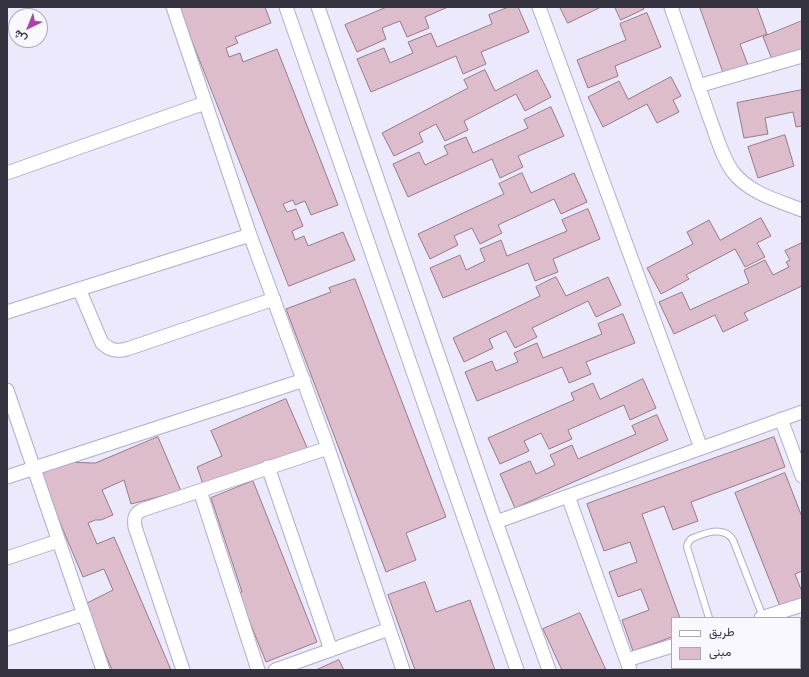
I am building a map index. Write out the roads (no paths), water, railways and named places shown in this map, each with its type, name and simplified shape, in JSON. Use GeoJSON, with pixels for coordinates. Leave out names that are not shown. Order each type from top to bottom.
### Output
{"type":"FeatureCollection","features":[{"type":"Feature","properties":{"kind":"street"},"geometry":{"type":"LineString","coordinates":[[173,7],[250,235],[328,448],[403,670]]}},
{"type":"Feature","properties":{"kind":"street"},"geometry":{"type":"LineString","coordinates":[[286,7],[517,670]]}},
{"type":"Feature","properties":{"kind":"street"},"geometry":{"type":"LineString","coordinates":[[318,7],[496,522],[549,670]]}},
{"type":"Feature","properties":{"kind":"street"},"geometry":{"type":"LineString","coordinates":[[539,7],[701,448]]}},
{"type":"Feature","properties":{"kind":"street"},"geometry":{"type":"LineString","coordinates":[[672,7],[698,86],[725,159],[734,173],[749,186],[767,196],[802,210]]}},
{"type":"Feature","properties":{"kind":"street"},"geometry":{"type":"LineString","coordinates":[[698,86],[802,56]]}},
{"type":"Feature","properties":{"kind":"street"},"geometry":{"type":"LineString","coordinates":[[7,173],[205,104]]}},
{"type":"Feature","properties":{"kind":"street"},"geometry":{"type":"LineString","coordinates":[[7,312],[250,235]]}},
{"type":"Feature","properties":{"kind":"street"},"geometry":{"type":"LineString","coordinates":[[79,289],[102,343],[107,348],[120,351],[274,299]]}},
{"type":"Feature","properties":{"kind":"street"},"geometry":{"type":"LineString","coordinates":[[7,477],[304,380]]}},
{"type":"Feature","properties":{"kind":"street"},"geometry":{"type":"LineString","coordinates":[[7,390],[32,468],[103,670]]}},
{"type":"Feature","properties":{"kind":"street"},"geometry":{"type":"LineString","coordinates":[[496,522],[802,412]]}},
{"type":"Feature","properties":{"kind":"street"},"geometry":{"type":"LineString","coordinates":[[781,420],[802,476]]}},
{"type":"Feature","properties":{"kind":"street"},"geometry":{"type":"LineString","coordinates":[[183,670],[135,527],[134,518],[138,512],[142,510],[328,448]]}},
{"type":"Feature","properties":{"kind":"street"},"geometry":{"type":"LineString","coordinates":[[268,468],[331,650]]}},
{"type":"Feature","properties":{"kind":"street"},"geometry":{"type":"LineString","coordinates":[[200,491],[258,670]]}},
{"type":"Feature","properties":{"kind":"street"},"geometry":{"type":"LineString","coordinates":[[568,496],[629,665],[671,646]]}},
{"type":"Feature","properties":{"kind":"street"},"geometry":{"type":"LineString","coordinates":[[7,558],[58,541]]}},
{"type":"Feature","properties":{"kind":"street"},"geometry":{"type":"LineString","coordinates":[[765,617],[802,605]]}},
{"type":"Feature","properties":{"kind":"street"},"geometry":{"type":"LineString","coordinates":[[7,639],[84,614]]}},
{"type":"Feature","properties":{"kind":"street"},"geometry":{"type":"LineString","coordinates":[[275,670],[388,629]]}},
{"type":"Feature","properties":{"kind":"lane"},"geometry":{"type":"LineString","coordinates":[[709,617],[687,548],[691,539],[719,531],[730,535],[733,540],[762,617]]}}]}
